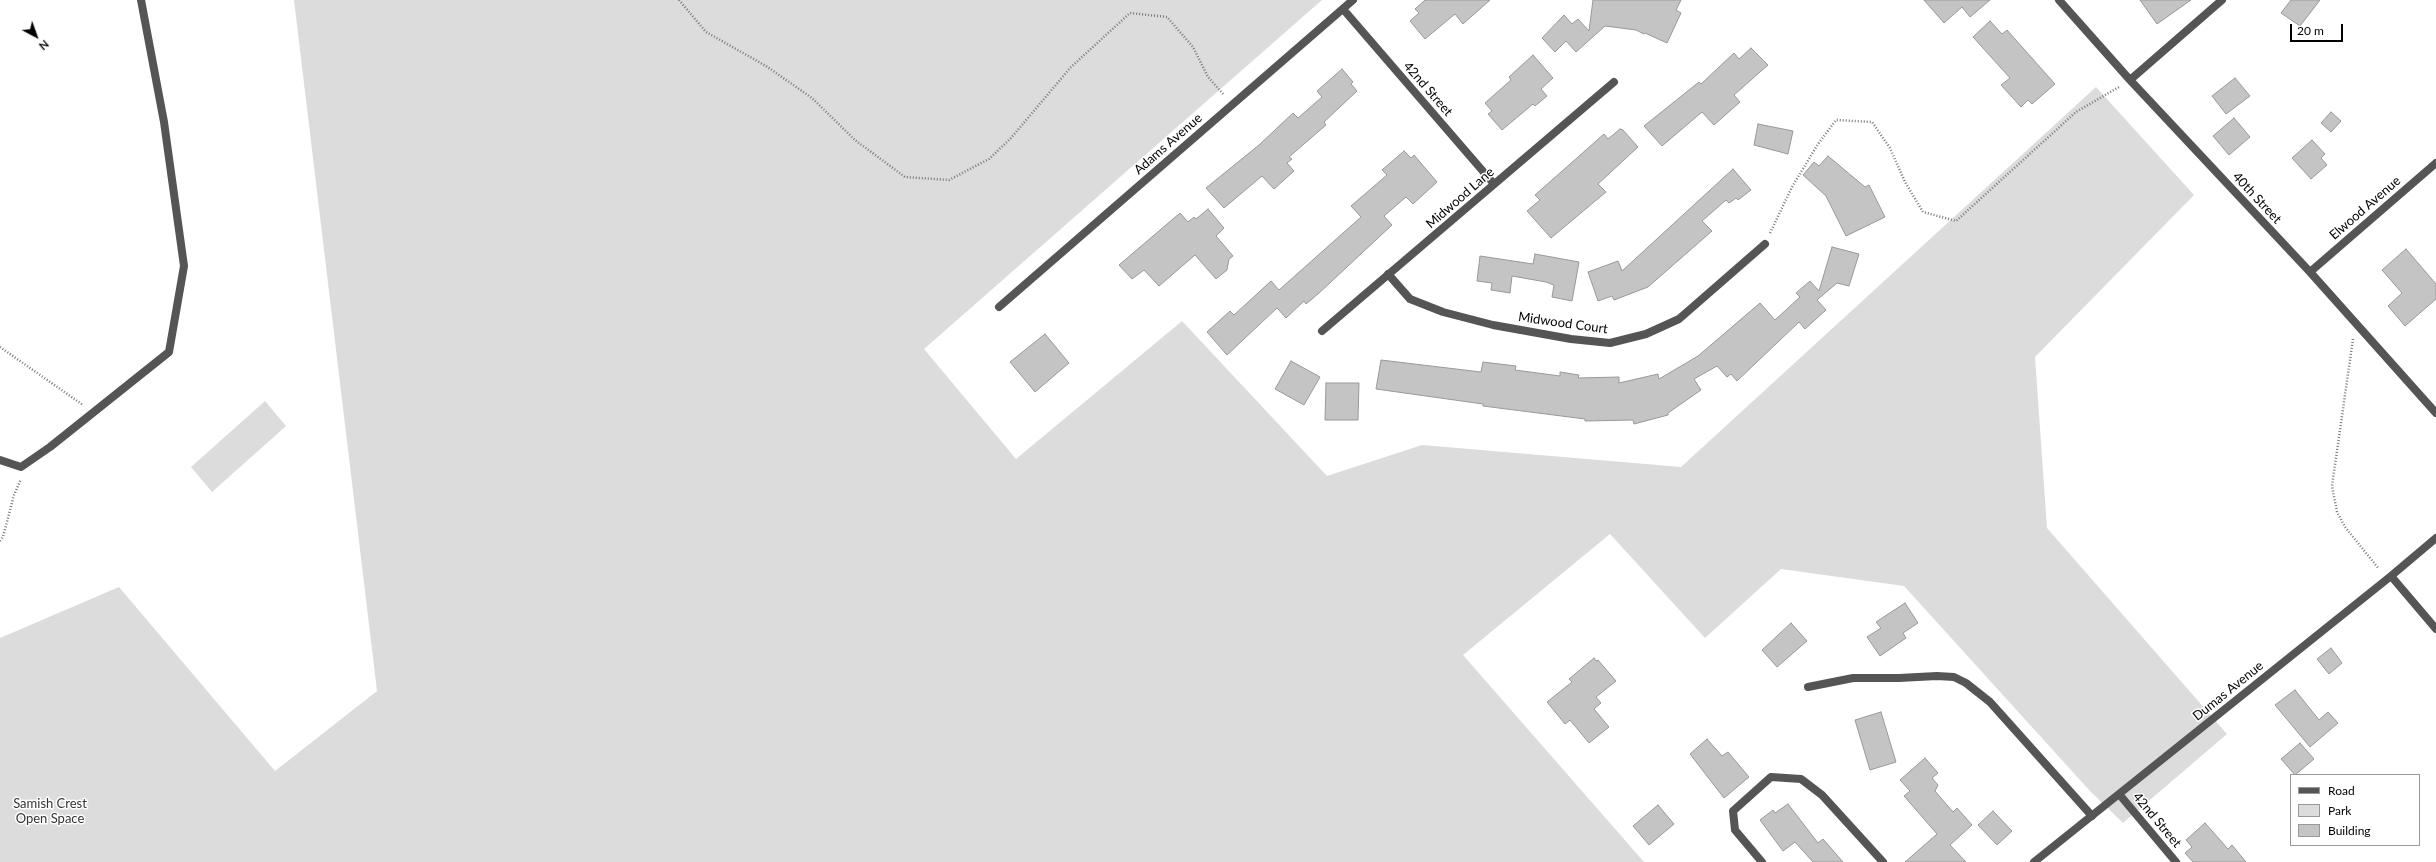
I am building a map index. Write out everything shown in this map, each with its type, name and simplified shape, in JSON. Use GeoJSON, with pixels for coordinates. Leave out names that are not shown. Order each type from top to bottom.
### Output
{"type":"FeatureCollection","features":[{"type":"Feature","properties":{"kind":"street"},"geometry":{"type":"LineString","coordinates":[[0,460],[21,467],[50,447],[169,352],[184,266],[164,122],[141,0]]}},
{"type":"Feature","properties":{"kind":"street","name":"Adams Avenue"},"geometry":{"type":"LineString","coordinates":[[1000,307],[1353,0]]}},
{"type":"Feature","properties":{"kind":"street","name":"40th Street"},"geometry":{"type":"LineString","coordinates":[[2059,0],[2130,80],[2310,272],[2436,413]]}},
{"type":"Feature","properties":{"kind":"street"},"geometry":{"type":"LineString","coordinates":[[2130,80],[2222,0]]}},
{"type":"Feature","properties":{"kind":"street","name":"42nd Street"},"geometry":{"type":"LineString","coordinates":[[1343,9],[1494,184]]}},
{"type":"Feature","properties":{"kind":"street","name":"Midwood Lane"},"geometry":{"type":"LineString","coordinates":[[1322,331],[1614,82]]}},
{"type":"Feature","properties":{"kind":"street","name":"Elwood Avenue"},"geometry":{"type":"LineString","coordinates":[[2310,272],[2436,163]]}},
{"type":"Feature","properties":{"kind":"street","name":"Midwood Court"},"geometry":{"type":"LineString","coordinates":[[1388,274],[1410,299],[1443,312],[1493,325],[1571,339],[1610,343],[1646,334],[1679,319],[1765,244]]}},
{"type":"Feature","properties":{"kind":"street","name":"Dumas Avenue"},"geometry":{"type":"LineString","coordinates":[[2034,862],[2389,578],[2436,538]]}},
{"type":"Feature","properties":{"kind":"street"},"geometry":{"type":"LineString","coordinates":[[2389,578],[2436,629]]}},
{"type":"Feature","properties":{"kind":"street"},"geometry":{"type":"LineString","coordinates":[[1808,687],[1854,678],[1954,677],[1966,683],[1990,702],[2092,816]]}},
{"type":"Feature","properties":{"kind":"street"},"geometry":{"type":"LineString","coordinates":[[1762,862],[1735,830],[1733,811],[1770,777],[1801,779],[1822,795],[1883,862]]}},
{"type":"Feature","properties":{"kind":"street","name":"42nd Street"},"geometry":{"type":"LineString","coordinates":[[2119,794],[2176,862]]}},
{"type":"Feature","properties":{"kind":"path"},"geometry":{"type":"LineString","coordinates":[[679,0],[706,32],[766,66],[812,98],[855,140],[905,177],[949,180],[989,159],[1011,138],[1071,68],[1130,13],[1167,17],[1193,47],[1208,77],[1232,105]]}},
{"type":"Feature","properties":{"kind":"path"},"geometry":{"type":"LineString","coordinates":[[1765,244],[1792,187],[1818,144],[1836,120],[1872,122],[1890,148],[1905,182],[1923,212],[1956,221],[2076,112],[2130,80]]}},
{"type":"Feature","properties":{"kind":"path"},"geometry":{"type":"LineString","coordinates":[[2355,323],[2332,486],[2334,499],[2345,528],[2389,578]]}},
{"type":"Feature","properties":{"kind":"path"},"geometry":{"type":"LineString","coordinates":[[0,347],[93,412]]}},
{"type":"Feature","properties":{"kind":"path"},"geometry":{"type":"LineString","coordinates":[[0,541],[3,538],[14,495],[22,477],[21,467]]}},
{"type":"Feature","properties":{"kind":"green space","name":"Samish Crest Open Space"},"geometry":{"type":"Polygon","coordinates":[[[294,0],[1322,0],[924,349],[1016,459],[1182,321],[1327,476],[1422,445],[1681,467],[2096,87],[2194,195],[2035,357],[2047,528],[2227,734],[2123,823],[2090,791],[1904,586],[1781,569],[1705,638],[1610,534],[1463,655],[1644,862],[0,862],[0,638],[119,587],[275,771],[377,691],[294,0]]]}},
{"type":"Feature","properties":{"kind":"green space"},"geometry":{"type":"Polygon","coordinates":[[[265,401],[286,426],[212,492],[191,467],[265,401]]]}},
{"type":"Feature","properties":{"kind":"building"},"geometry":{"type":"Polygon","coordinates":[[[1425,0],[1490,0],[1463,24],[1455,14],[1425,39],[1410,21],[1419,13],[1415,9],[1425,0]]]}},
{"type":"Feature","properties":{"kind":"building"},"geometry":{"type":"Polygon","coordinates":[[[1593,0],[1681,0],[1676,10],[1681,13],[1667,43],[1636,30],[1605,26],[1576,52],[1566,41],[1555,52],[1542,38],[1564,15],[1572,24],[1578,19],[1589,31],[1593,0]]]}},
{"type":"Feature","properties":{"kind":"building"},"geometry":{"type":"Polygon","coordinates":[[[1924,0],[1990,0],[1970,17],[1962,7],[1944,23],[1924,0]]]}},
{"type":"Feature","properties":{"kind":"building"},"geometry":{"type":"Polygon","coordinates":[[[2140,0],[2191,0],[2157,24],[2140,0]]]}},
{"type":"Feature","properties":{"kind":"building"},"geometry":{"type":"Polygon","coordinates":[[[2291,0],[2320,0],[2300,26],[2281,13],[2291,0]]]}},
{"type":"Feature","properties":{"kind":"building"},"geometry":{"type":"Polygon","coordinates":[[[1990,21],[2002,34],[2007,30],[2055,84],[2032,104],[2028,100],[2021,107],[2001,85],[2010,78],[1973,37],[1990,21]]]}},
{"type":"Feature","properties":{"kind":"building"},"geometry":{"type":"Polygon","coordinates":[[[1751,48],[1768,65],[1734,95],[1740,102],[1714,125],[1702,112],[1662,146],[1644,126],[1699,82],[1701,84],[1734,53],[1739,59],[1751,48]]]}},
{"type":"Feature","properties":{"kind":"building"},"geometry":{"type":"Polygon","coordinates":[[[1533,55],[1553,78],[1541,89],[1547,96],[1535,106],[1533,104],[1502,130],[1488,114],[1492,111],[1485,103],[1511,80],[1509,77],[1533,55]]]}},
{"type":"Feature","properties":{"kind":"building"},"geometry":{"type":"Polygon","coordinates":[[[1342,69],[1353,82],[1351,84],[1357,91],[1324,122],[1326,125],[1289,157],[1292,159],[1287,163],[1294,171],[1274,189],[1262,176],[1224,208],[1206,188],[1259,145],[1293,113],[1298,118],[1322,97],[1317,91],[1342,69]]]}},
{"type":"Feature","properties":{"kind":"building"},"geometry":{"type":"Polygon","coordinates":[[[2235,78],[2250,96],[2226,114],[2212,96],[2235,78]]]}},
{"type":"Feature","properties":{"kind":"building"},"geometry":{"type":"Polygon","coordinates":[[[2331,112],[2341,121],[2331,132],[2321,123],[2331,112]]]}},
{"type":"Feature","properties":{"kind":"building"},"geometry":{"type":"Polygon","coordinates":[[[2234,118],[2250,137],[2229,155],[2213,136],[2234,118]]]}},
{"type":"Feature","properties":{"kind":"building"},"geometry":{"type":"Polygon","coordinates":[[[1758,124],[1793,131],[1788,154],[1754,145],[1758,124]]]}},
{"type":"Feature","properties":{"kind":"building"},"geometry":{"type":"Polygon","coordinates":[[[1620,129],[1623,130],[1638,147],[1598,184],[1606,192],[1551,238],[1527,211],[1540,200],[1535,195],[1604,134],[1608,139],[1620,129]]]}},
{"type":"Feature","properties":{"kind":"building"},"geometry":{"type":"Polygon","coordinates":[[[2312,140],[2325,154],[2321,158],[2327,165],[2311,179],[2292,158],[2312,140]]]}},
{"type":"Feature","properties":{"kind":"building"},"geometry":{"type":"Polygon","coordinates":[[[1404,151],[1411,158],[1414,155],[1437,182],[1413,204],[1406,197],[1384,216],[1392,225],[1306,304],[1304,301],[1286,318],[1277,308],[1227,355],[1207,332],[1230,311],[1234,315],[1271,281],[1279,290],[1361,217],[1351,206],[1387,175],[1382,170],[1404,151]]]}},
{"type":"Feature","properties":{"kind":"building"},"geometry":{"type":"Polygon","coordinates":[[[1828,156],[1865,187],[1869,185],[1885,217],[1846,236],[1826,196],[1803,175],[1814,162],[1819,166],[1828,156]]]}},
{"type":"Feature","properties":{"kind":"building"},"geometry":{"type":"Polygon","coordinates":[[[1733,169],[1751,190],[1738,200],[1736,198],[1729,203],[1726,200],[1702,221],[1712,231],[1648,287],[1614,300],[1612,296],[1598,301],[1588,272],[1618,261],[1622,271],[1733,169]]]}},
{"type":"Feature","properties":{"kind":"building"},"geometry":{"type":"Polygon","coordinates":[[[1208,209],[1224,228],[1216,236],[1233,256],[1229,259],[1227,270],[1216,279],[1195,255],[1159,286],[1144,270],[1132,279],[1119,265],[1180,213],[1188,222],[1194,217],[1196,219],[1208,209]]]}},
{"type":"Feature","properties":{"kind":"building"},"geometry":{"type":"Polygon","coordinates":[[[1832,247],[1859,254],[1849,286],[1837,283],[1817,300],[1826,310],[1805,329],[1799,322],[1737,381],[1731,374],[1727,377],[1717,366],[1694,379],[1701,390],[1668,413],[1668,415],[1634,424],[1633,420],[1585,421],[1585,419],[1483,406],[1483,404],[1376,389],[1381,360],[1481,372],[1483,362],[1516,366],[1515,370],[1560,376],[1560,372],[1579,375],[1578,378],[1619,377],[1619,383],[1658,374],[1659,379],[1698,356],[1760,303],[1775,320],[1800,297],[1796,293],[1810,281],[1819,291],[1832,247]]]}},
{"type":"Feature","properties":{"kind":"building"},"geometry":{"type":"Polygon","coordinates":[[[2406,249],[2436,284],[2436,299],[2405,326],[2388,306],[2402,293],[2382,270],[2406,249]]]}},
{"type":"Feature","properties":{"kind":"building"},"geometry":{"type":"Polygon","coordinates":[[[1535,254],[1579,262],[1572,301],[1552,297],[1554,285],[1546,282],[1512,276],[1510,293],[1491,290],[1492,283],[1477,281],[1480,256],[1533,264],[1535,254]]]}},
{"type":"Feature","properties":{"kind":"building"},"geometry":{"type":"Polygon","coordinates":[[[1045,334],[1069,363],[1035,392],[1010,362],[1045,334]]]}},
{"type":"Feature","properties":{"kind":"building"},"geometry":{"type":"Polygon","coordinates":[[[1291,361],[1320,377],[1304,405],[1275,389],[1291,361]]]}},
{"type":"Feature","properties":{"kind":"building"},"geometry":{"type":"Polygon","coordinates":[[[1326,383],[1359,383],[1358,420],[1325,420],[1326,383]]]}},
{"type":"Feature","properties":{"kind":"building"},"geometry":{"type":"Polygon","coordinates":[[[1905,603],[1918,623],[1903,633],[1906,638],[1880,656],[1867,637],[1881,628],[1876,622],[1905,603]]]}},
{"type":"Feature","properties":{"kind":"building"},"geometry":{"type":"Polygon","coordinates":[[[1791,623],[1807,641],[1777,667],[1762,650],[1791,623]]]}},
{"type":"Feature","properties":{"kind":"building"},"geometry":{"type":"Polygon","coordinates":[[[2331,648],[2342,663],[2329,674],[2317,659],[2331,648]]]}},
{"type":"Feature","properties":{"kind":"building"},"geometry":{"type":"Polygon","coordinates":[[[1594,658],[1596,661],[1598,660],[1616,681],[1596,697],[1601,703],[1594,709],[1609,727],[1589,743],[1570,720],[1565,724],[1547,702],[1572,682],[1569,679],[1594,658]]]}},
{"type":"Feature","properties":{"kind":"building"},"geometry":{"type":"Polygon","coordinates":[[[2295,690],[2319,720],[2328,712],[2338,723],[2310,747],[2275,705],[2295,690]]]}},
{"type":"Feature","properties":{"kind":"building"},"geometry":{"type":"Polygon","coordinates":[[[1881,712],[1896,762],[1870,770],[1855,720],[1881,712]]]}},
{"type":"Feature","properties":{"kind":"building"},"geometry":{"type":"Polygon","coordinates":[[[1707,739],[1722,756],[1728,752],[1749,777],[1724,798],[1690,754],[1707,739]]]}},
{"type":"Feature","properties":{"kind":"building"},"geometry":{"type":"Polygon","coordinates":[[[2300,743],[2314,759],[2296,774],[2294,774],[2281,759],[2300,743]]]}},
{"type":"Feature","properties":{"kind":"building"},"geometry":{"type":"Polygon","coordinates":[[[1925,758],[1938,773],[1932,778],[1938,785],[1935,791],[1953,812],[1957,808],[1972,825],[1950,845],[1966,862],[1905,862],[1937,834],[1904,796],[1910,791],[1900,780],[1925,758]]]}},
{"type":"Feature","properties":{"kind":"building"},"geometry":{"type":"Polygon","coordinates":[[[1788,804],[1818,843],[1823,839],[1843,862],[1813,862],[1795,842],[1783,851],[1760,820],[1773,810],[1775,813],[1788,804]]]}},
{"type":"Feature","properties":{"kind":"building"},"geometry":{"type":"Polygon","coordinates":[[[1658,805],[1674,824],[1649,845],[1633,826],[1658,805]]]}},
{"type":"Feature","properties":{"kind":"building"},"geometry":{"type":"Polygon","coordinates":[[[1993,811],[2012,831],[1997,845],[1978,825],[1993,811]]]}},
{"type":"Feature","properties":{"kind":"building"},"geometry":{"type":"Polygon","coordinates":[[[2205,823],[2228,849],[2232,845],[2246,862],[2193,862],[2185,853],[2192,847],[2186,840],[2205,823]]]}}]}
